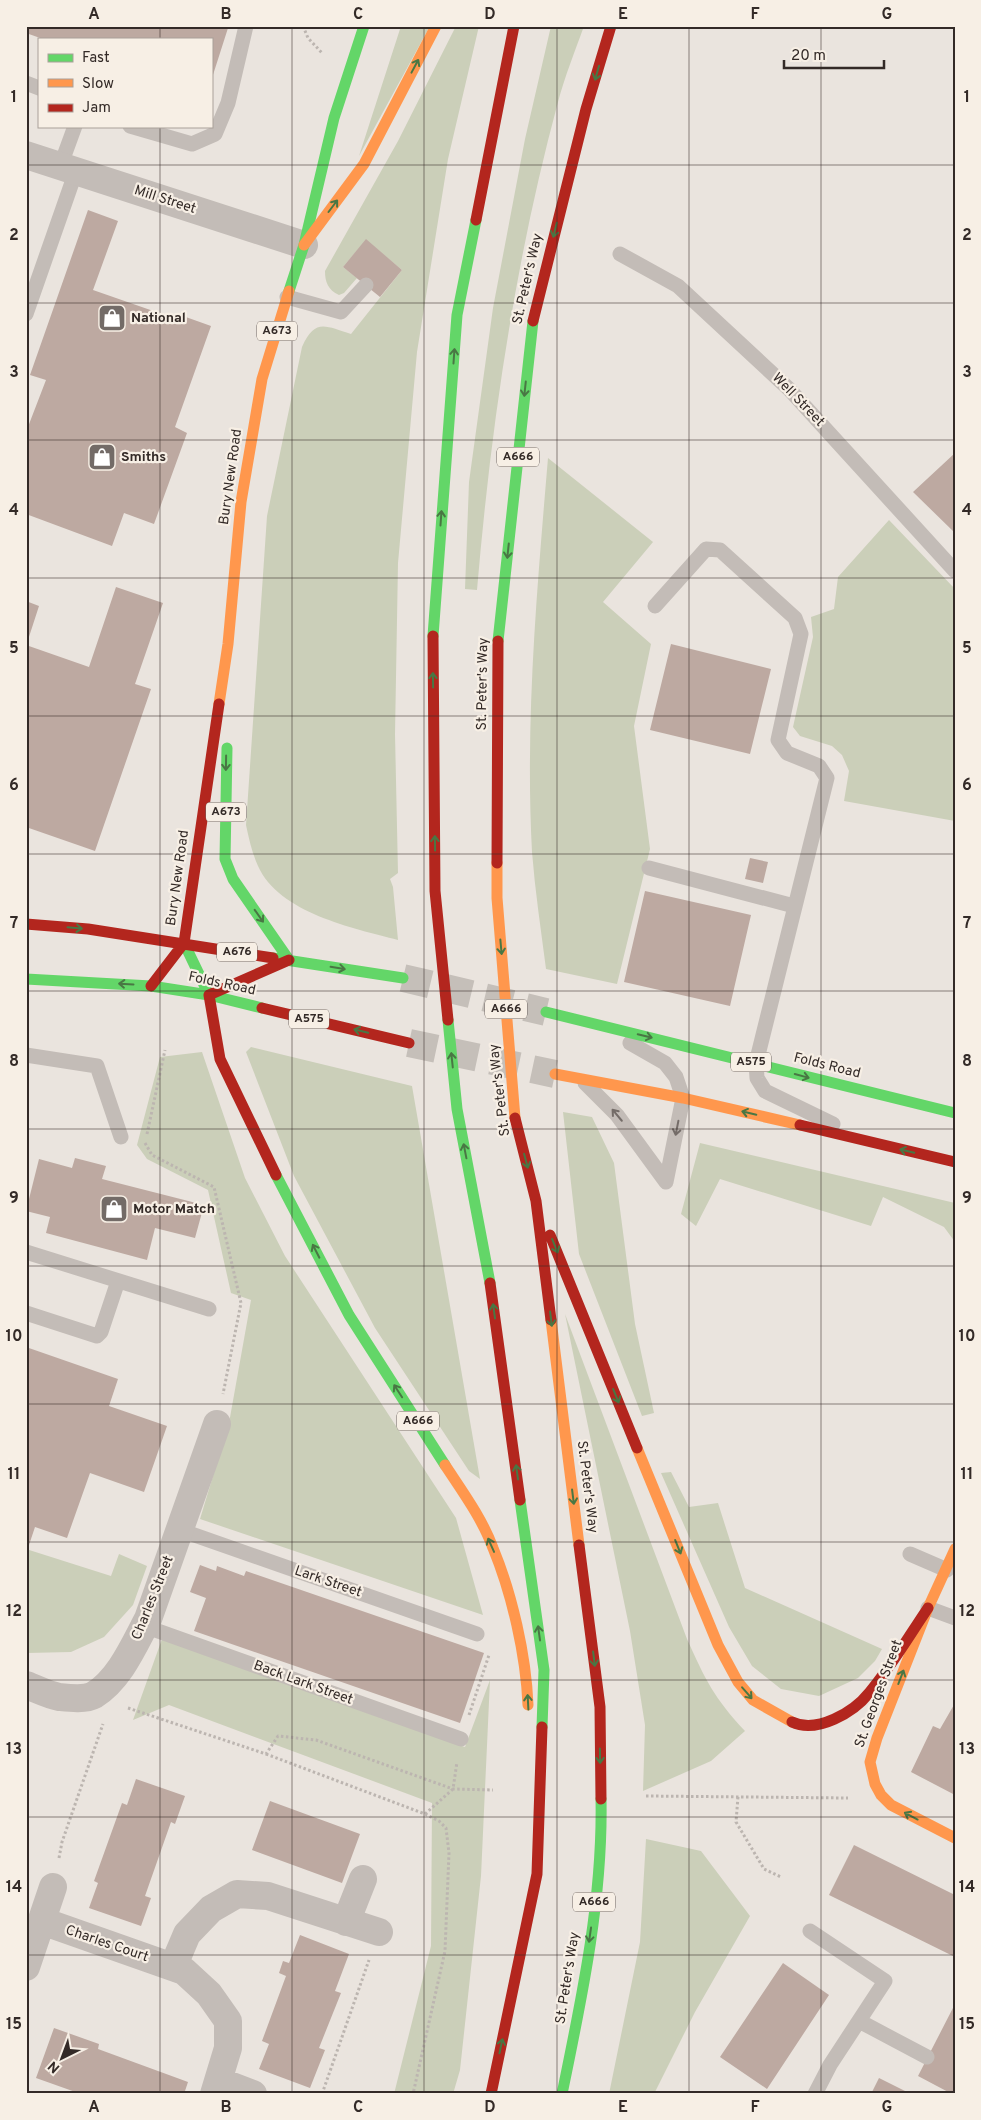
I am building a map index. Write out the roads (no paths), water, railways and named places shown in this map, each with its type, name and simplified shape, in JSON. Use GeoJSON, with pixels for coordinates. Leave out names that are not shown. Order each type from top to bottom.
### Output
{"type":"FeatureCollection","features":[{"type":"Feature","properties":{"kind":"main road","name":"Bury New Road"},"geometry":{"type":"LineString","coordinates":[[151,986],[184,944],[228,644],[241,502],[258,398],[262,379],[304,245],[334,118],[364,26]]}},
{"type":"Feature","properties":{"kind":"main road"},"geometry":{"type":"LineString","coordinates":[[304,245],[364,164],[436,26]]}},
{"type":"Feature","properties":{"kind":"main road"},"geometry":{"type":"LineString","coordinates":[[491,2094],[537,1874],[544,1670],[490,1284],[456,1109],[435,891],[433,622],[457,315],[514,26]]}},
{"type":"Feature","properties":{"kind":"main road","name":"St. Peter's Way"},"geometry":{"type":"LineString","coordinates":[[562,2094],[581,2003],[602,1846],[600,1707],[536,1201],[515,1121],[497,898],[497,652],[532,323],[586,110],[611,26]]}},
{"type":"Feature","properties":{"kind":"main road","name":"A673"},"geometry":{"type":"LineString","coordinates":[[228,644],[225,859],[233,879],[290,960]]}},
{"type":"Feature","properties":{"kind":"main road"},"geometry":{"type":"LineString","coordinates":[[26,924],[88,929],[184,944]]}},
{"type":"Feature","properties":{"kind":"main road","name":"Bury New Road"},"geometry":{"type":"LineString","coordinates":[[184,944],[209,995]]}},
{"type":"Feature","properties":{"kind":"main road","name":"A676"},"geometry":{"type":"LineString","coordinates":[[184,944],[290,960]]}},
{"type":"Feature","properties":{"kind":"main road"},"geometry":{"type":"LineString","coordinates":[[209,995],[290,960],[402,978]]}},
{"type":"Feature","properties":{"kind":"main road","name":"Folds Road"},"geometry":{"type":"LineString","coordinates":[[26,979],[151,986],[209,995],[409,1043]]}},
{"type":"Feature","properties":{"kind":"main road","name":"A666"},"geometry":{"type":"LineString","coordinates":[[209,995],[220,1059],[288,1198],[349,1315],[465,1495],[493,1547],[509,1598],[527,1678],[529,1717]]}},
{"type":"Feature","properties":{"kind":"main road","name":"Folds Road"},"geometry":{"type":"LineString","coordinates":[[546,1012],[955,1113]]}},
{"type":"Feature","properties":{"kind":"main road"},"geometry":{"type":"LineString","coordinates":[[555,1074],[683,1098],[955,1162]]}},
{"type":"Feature","properties":{"kind":"main road","name":"A666"},"geometry":{"type":"LineString","coordinates":[[536,1201],[718,1645],[738,1682],[753,1700],[796,1724],[819,1725],[850,1711],[869,1694],[928,1608]]}},
{"type":"Feature","properties":{"kind":"main road"},"geometry":{"type":"LineString","coordinates":[[928,1608],[955,1549]]}},
{"type":"Feature","properties":{"kind":"main road","name":"St. Georges Street"},"geometry":{"type":"LineString","coordinates":[[928,1608],[877,1738],[870,1762],[870,1773],[881,1795],[891,1805],[955,1838]]}},
{"type":"Feature","properties":{"kind":"main road"},"geometry":{"type":"LineString","coordinates":[[530,1736],[537,1874]]}},
{"type":"Feature","properties":{"kind":"street","name":"Mill Street"},"geometry":{"type":"LineString","coordinates":[[26,155],[304,245]]}},
{"type":"Feature","properties":{"kind":"street","name":"Charles Street"},"geometry":{"type":"LineString","coordinates":[[26,1685],[58,1697],[76,1698],[92,1696],[106,1685],[118,1671],[144,1626],[217,1424]]}},
{"type":"Feature","properties":{"kind":"street"},"geometry":{"type":"LineString","coordinates":[[346,1922],[363,1879]]}},
{"type":"Feature","properties":{"kind":"street"},"geometry":{"type":"LineString","coordinates":[[26,1966],[53,1887]]}},
{"type":"Feature","properties":{"kind":"street"},"geometry":{"type":"LineString","coordinates":[[173,1967],[187,1934],[211,1910],[237,1894],[268,1896],[379,1932]]}},
{"type":"Feature","properties":{"kind":"street","name":"Charles Court"},"geometry":{"type":"LineString","coordinates":[[42,1921],[184,1971],[209,1994],[228,2021],[228,2048],[216,2087],[253,2094]]}},
{"type":"Feature","properties":{"kind":"lane"},"geometry":{"type":"LineString","coordinates":[[137,128],[192,144],[215,134],[228,103],[246,26]]}},
{"type":"Feature","properties":{"kind":"lane"},"geometry":{"type":"LineString","coordinates":[[26,83],[38,88]]}},
{"type":"Feature","properties":{"kind":"lane"},"geometry":{"type":"LineString","coordinates":[[26,314],[68,169],[75,128]]}},
{"type":"Feature","properties":{"kind":"lane","name":"Well Street"},"geometry":{"type":"LineString","coordinates":[[620,254],[678,286],[789,389],[955,571]]}},
{"type":"Feature","properties":{"kind":"lane"},"geometry":{"type":"LineString","coordinates":[[288,297],[341,312],[366,285]]}},
{"type":"Feature","properties":{"kind":"lane"},"geometry":{"type":"LineString","coordinates":[[655,606],[706,549],[720,550],[795,618],[801,634],[778,740],[787,753],[819,766],[827,778],[756,1064],[756,1078],[765,1091],[870,1142]]}},
{"type":"Feature","properties":{"kind":"lane"},"geometry":{"type":"LineString","coordinates":[[648,868],[794,906]]}},
{"type":"Feature","properties":{"kind":"lane"},"geometry":{"type":"LineString","coordinates":[[575,1018],[647,1051],[665,1063],[676,1077],[683,1098],[666,1182],[617,1114],[581,1078]]}},
{"type":"Feature","properties":{"kind":"lane"},"geometry":{"type":"LineString","coordinates":[[26,1055],[97,1066],[122,1137]]}},
{"type":"Feature","properties":{"kind":"lane"},"geometry":{"type":"LineString","coordinates":[[26,1252],[209,1309]]}},
{"type":"Feature","properties":{"kind":"lane"},"geometry":{"type":"LineString","coordinates":[[26,1312],[97,1336],[102,1332],[118,1281]]}},
{"type":"Feature","properties":{"kind":"lane","name":"Lark Street"},"geometry":{"type":"LineString","coordinates":[[180,1530],[477,1634]]}},
{"type":"Feature","properties":{"kind":"lane"},"geometry":{"type":"LineString","coordinates":[[910,1554],[947,1570]]}},
{"type":"Feature","properties":{"kind":"lane"},"geometry":{"type":"LineString","coordinates":[[928,1608],[955,1618]]}},
{"type":"Feature","properties":{"kind":"lane","name":"Back Lark Street"},"geometry":{"type":"LineString","coordinates":[[144,1626],[461,1739]]}},
{"type":"Feature","properties":{"kind":"lane"},"geometry":{"type":"LineString","coordinates":[[810,1931],[885,1980],[830,2065],[815,2094]]}},
{"type":"Feature","properties":{"kind":"lane"},"geometry":{"type":"LineString","coordinates":[[859,2020],[928,2057]]}},
{"type":"Feature","properties":{"kind":"tunnel"},"geometry":{"type":"LineString","coordinates":[[403,978],[546,1012]]}},
{"type":"Feature","properties":{"kind":"tunnel"},"geometry":{"type":"LineString","coordinates":[[409,1043],[555,1074]]}},
{"type":"Feature","properties":{"kind":"place","name":"National"},"geometry":{"type":"Point","coordinates":[112,318]}},
{"type":"Feature","properties":{"kind":"place","name":"Smiths"},"geometry":{"type":"Point","coordinates":[102,457]}},
{"type":"Feature","properties":{"kind":"place","name":"Motor Match"},"geometry":{"type":"Point","coordinates":[114,1209]}}]}
